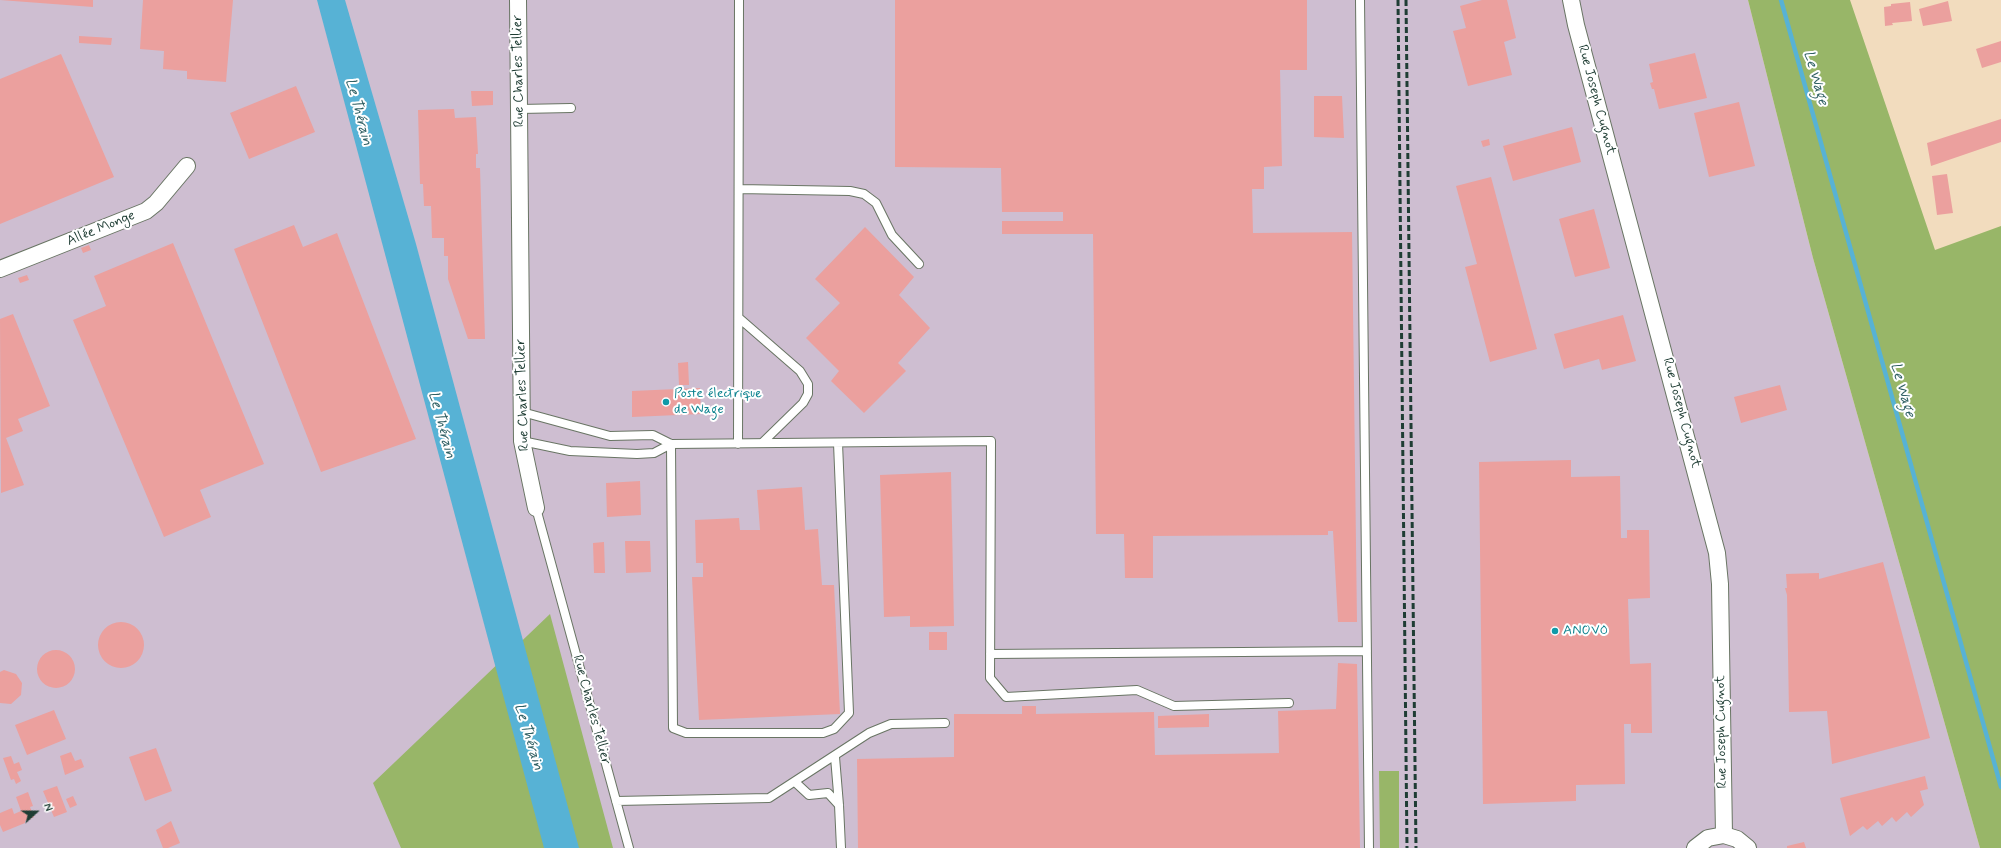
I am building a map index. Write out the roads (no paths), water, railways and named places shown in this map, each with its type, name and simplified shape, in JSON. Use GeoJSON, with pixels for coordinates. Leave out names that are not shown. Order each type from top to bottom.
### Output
{"type":"FeatureCollection","features":[{"type":"Feature","properties":{"kind":"street","name":"Rue Charles Tellier"},"geometry":{"type":"LineString","coordinates":[[518,0],[522,441],[536,508]]}},
{"type":"Feature","properties":{"kind":"street","name":"Rue Joseph Cugnot"},"geometry":{"type":"LineString","coordinates":[[1571,0],[1576,26],[1717,553],[1721,592],[1724,835]]}},
{"type":"Feature","properties":{"kind":"street","name":"Allée Monge"},"geometry":{"type":"LineString","coordinates":[[0,269],[146,211],[156,203],[187,166]]}},
{"type":"Feature","properties":{"kind":"street"},"geometry":{"type":"LineString","coordinates":[[1695,848],[1708,838],[1724,835],[1738,839],[1748,848]]}},
{"type":"Feature","properties":{"kind":"lane"},"geometry":{"type":"LineString","coordinates":[[738,444],[739,0]]}},
{"type":"Feature","properties":{"kind":"lane"},"geometry":{"type":"LineString","coordinates":[[1360,0],[1369,848]]}},
{"type":"Feature","properties":{"kind":"lane"},"geometry":{"type":"LineString","coordinates":[[520,109],[571,108]]}},
{"type":"Feature","properties":{"kind":"lane"},"geometry":{"type":"LineString","coordinates":[[739,189],[850,191],[864,194],[876,203],[892,235],[919,264]]}},
{"type":"Feature","properties":{"kind":"lane"},"geometry":{"type":"LineString","coordinates":[[739,318],[800,371],[808,384],[808,394],[803,403],[762,443]]}},
{"type":"Feature","properties":{"kind":"lane"},"geometry":{"type":"LineString","coordinates":[[522,412],[610,436],[653,435],[671,444],[990,441],[990,678],[1006,698],[1137,690],[1174,706],[1289,703]]}},
{"type":"Feature","properties":{"kind":"lane"},"geometry":{"type":"LineString","coordinates":[[522,441],[570,451],[637,454],[654,454],[671,444]]}},
{"type":"Feature","properties":{"kind":"lane"},"geometry":{"type":"LineString","coordinates":[[671,444],[673,728],[686,733],[823,733],[834,729],[849,713],[838,443]]}},
{"type":"Feature","properties":{"kind":"lane","name":"Rue Charles Tellier"},"geometry":{"type":"LineString","coordinates":[[536,508],[629,848]]}},
{"type":"Feature","properties":{"kind":"lane"},"geometry":{"type":"LineString","coordinates":[[990,654],[1367,650]]}},
{"type":"Feature","properties":{"kind":"lane"},"geometry":{"type":"LineString","coordinates":[[616,802],[769,798],[869,733],[891,724],[945,723]]}},
{"type":"Feature","properties":{"kind":"lane"},"geometry":{"type":"LineString","coordinates":[[834,757],[839,805],[841,848]]}},
{"type":"Feature","properties":{"kind":"lane"},"geometry":{"type":"LineString","coordinates":[[795,782],[809,795],[828,793],[839,805]]}},
{"type":"Feature","properties":{"kind":"water","name":"Le Thérain"},"geometry":{"type":"Polygon","coordinates":[[[317,0],[345,0],[416,244],[579,848],[544,848],[317,0]]]}},
{"type":"Feature","properties":{"kind":"waterway","name":"Le Wage"},"geometry":{"type":"LineString","coordinates":[[1781,0],[2001,787]]}},
{"type":"Feature","properties":{"kind":"railway"},"geometry":{"type":"LineString","coordinates":[[1398,0],[1407,848]]}},
{"type":"Feature","properties":{"kind":"railway"},"geometry":{"type":"LineString","coordinates":[[1406,0],[1416,848]]}},
{"type":"Feature","properties":{"kind":"place","name":"Poste électrique de Wage"},"geometry":{"type":"Point","coordinates":[666,402]}},
{"type":"Feature","properties":{"kind":"place","name":"ANOVO"},"geometry":{"type":"Point","coordinates":[1555,631]}}]}
